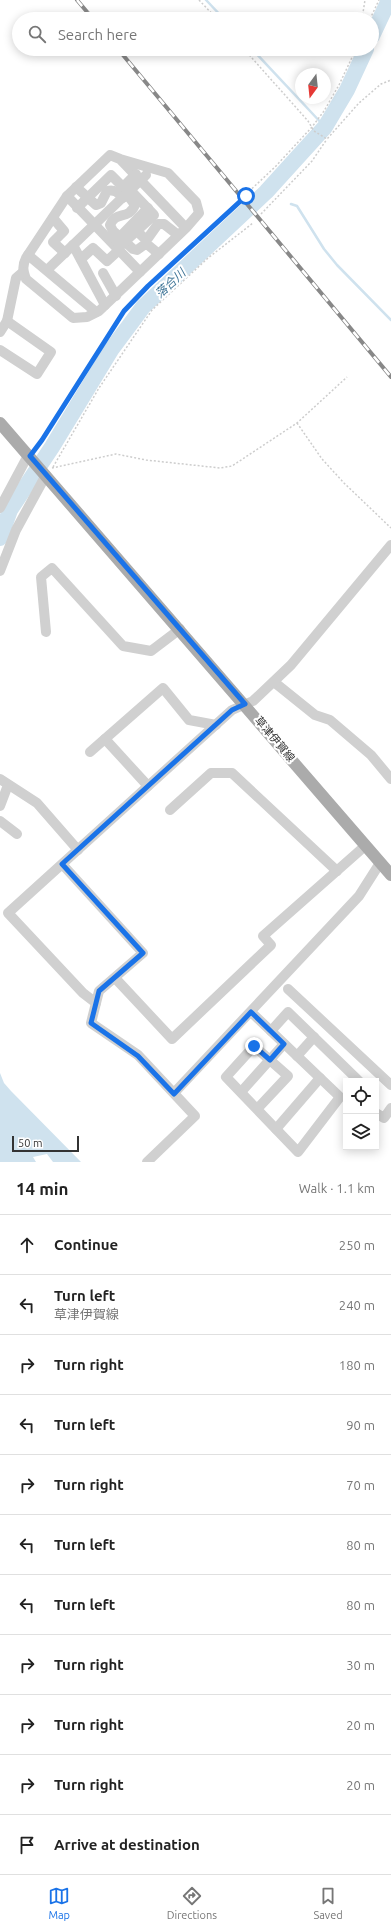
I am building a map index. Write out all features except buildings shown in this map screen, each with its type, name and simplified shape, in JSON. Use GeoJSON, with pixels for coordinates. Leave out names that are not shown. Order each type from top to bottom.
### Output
{"type":"FeatureCollection","features":[{"type":"Feature","properties":{"kind":"main road","name":"草津伊賀線"},"geometry":{"type":"LineString","coordinates":[[0,423],[31,459],[47,471],[391,875]]}},
{"type":"Feature","properties":{"kind":"street"},"geometry":{"type":"LineString","coordinates":[[120,159],[168,173],[196,202],[199,213],[186,228],[116,296],[88,317],[73,318],[26,279],[23,272],[23,264],[28,254],[67,196],[107,157],[116,156],[120,159],[139,177],[186,228]]}},
{"type":"Feature","properties":{"kind":"street"},"geometry":{"type":"LineString","coordinates":[[77,208],[111,175],[124,187],[139,177],[156,169]]}},
{"type":"Feature","properties":{"kind":"street"},"geometry":{"type":"LineString","coordinates":[[47,270],[127,194],[139,177]]}},
{"type":"Feature","properties":{"kind":"street"},"geometry":{"type":"LineString","coordinates":[[76,187],[96,205],[101,203],[107,191],[111,190],[127,194],[148,208],[154,215],[130,227],[108,261],[93,248],[81,259]]}},
{"type":"Feature","properties":{"kind":"street"},"geometry":{"type":"LineString","coordinates":[[127,194],[135,205],[132,212],[126,216],[118,216],[113,219],[110,226],[119,244],[140,272]]}},
{"type":"Feature","properties":{"kind":"street"},"geometry":{"type":"LineString","coordinates":[[67,196],[94,225],[119,244],[133,250],[137,250],[144,245],[148,245],[159,254]]}},
{"type":"Feature","properties":{"kind":"street"},"geometry":{"type":"LineString","coordinates":[[52,218],[64,231],[53,242],[65,253]]}},
{"type":"Feature","properties":{"kind":"street"},"geometry":{"type":"LineString","coordinates":[[130,227],[143,237],[148,238],[158,224],[164,224],[178,236]]}},
{"type":"Feature","properties":{"kind":"street"},"geometry":{"type":"LineString","coordinates":[[73,245],[105,305]]}},
{"type":"Feature","properties":{"kind":"street"},"geometry":{"type":"LineString","coordinates":[[28,254],[96,312]]}},
{"type":"Feature","properties":{"kind":"street"},"geometry":{"type":"LineString","coordinates":[[0,332],[7,321],[16,278],[23,272]]}},
{"type":"Feature","properties":{"kind":"street"},"geometry":{"type":"LineString","coordinates":[[108,277],[116,296]]}},
{"type":"Feature","properties":{"kind":"street"},"geometry":{"type":"LineString","coordinates":[[83,286],[92,282]]}},
{"type":"Feature","properties":{"kind":"street"},"geometry":{"type":"LineString","coordinates":[[0,350],[37,374],[51,352],[7,321]]}},
{"type":"Feature","properties":{"kind":"street"},"geometry":{"type":"LineString","coordinates":[[0,508],[4,495],[31,459]]}},
{"type":"Feature","properties":{"kind":"street"},"geometry":{"type":"LineString","coordinates":[[0,571],[16,530],[47,471]]}},
{"type":"Feature","properties":{"kind":"street"},"geometry":{"type":"LineString","coordinates":[[96,1003],[83,993],[8,913],[232,710],[253,701],[274,682],[291,665],[391,545]]}},
{"type":"Feature","properties":{"kind":"street"},"geometry":{"type":"LineString","coordinates":[[46,632],[41,578],[52,568],[123,646],[151,652],[180,629]]}},
{"type":"Feature","properties":{"kind":"street"},"geometry":{"type":"LineString","coordinates":[[274,682],[316,715],[330,720],[371,755],[391,779]]}},
{"type":"Feature","properties":{"kind":"street"},"geometry":{"type":"LineString","coordinates":[[90,752],[162,688],[190,720],[216,725]]}},
{"type":"Feature","properties":{"kind":"street"},"geometry":{"type":"LineString","coordinates":[[105,739],[148,786]]}},
{"type":"Feature","properties":{"kind":"street"},"geometry":{"type":"LineString","coordinates":[[170,810],[211,774],[232,773],[337,871]]}},
{"type":"Feature","properties":{"kind":"street"},"geometry":{"type":"LineString","coordinates":[[0,806],[4,782],[37,803],[78,850]]}},
{"type":"Feature","properties":{"kind":"street"},"geometry":{"type":"LineString","coordinates":[[0,821],[18,834]]}},
{"type":"Feature","properties":{"kind":"street"},"geometry":{"type":"LineString","coordinates":[[115,978],[172,1039],[271,945],[263,936],[365,846]]}},
{"type":"Feature","properties":{"kind":"street"},"geometry":{"type":"LineString","coordinates":[[174,1094],[359,896],[380,863]]}},
{"type":"Feature","properties":{"kind":"street"},"geometry":{"type":"LineString","coordinates":[[62,864],[143,953],[99,991],[91,1023],[138,1056],[195,1116],[147,1162]]}},
{"type":"Feature","properties":{"kind":"street"},"geometry":{"type":"LineString","coordinates":[[288,989],[391,1085]]}},
{"type":"Feature","properties":{"kind":"street"},"geometry":{"type":"LineString","coordinates":[[251,1012],[320,1078],[343,1097],[298,1152],[226,1077],[254,1046],[288,1076],[257,1109]]}},
{"type":"Feature","properties":{"kind":"street"},"geometry":{"type":"LineString","coordinates":[[271,1031],[288,1012],[356,1078]]}},
{"type":"Feature","properties":{"kind":"street"},"geometry":{"type":"LineString","coordinates":[[297,1056],[314,1037]]}},
{"type":"Feature","properties":{"kind":"street"},"geometry":{"type":"LineString","coordinates":[[241,1092],[284,1044]]}},
{"type":"Feature","properties":{"kind":"street"},"geometry":{"type":"LineString","coordinates":[[276,1129],[320,1078]]}},
{"type":"Feature","properties":{"kind":"street"},"geometry":{"type":"LineString","coordinates":[[378,1114],[384,1118],[391,1108]]}},
{"type":"Feature","properties":{"kind":"path"},"geometry":{"type":"LineString","coordinates":[[199,0],[210,12]]}},
{"type":"Feature","properties":{"kind":"path"},"geometry":{"type":"LineString","coordinates":[[363,12],[365,0]]}},
{"type":"Feature","properties":{"kind":"path"},"geometry":{"type":"LineString","coordinates":[[373,12],[378,0]]}},
{"type":"Feature","properties":{"kind":"path"},"geometry":{"type":"LineString","coordinates":[[250,56],[314,131],[327,139]]}},
{"type":"Feature","properties":{"kind":"path"},"geometry":{"type":"LineString","coordinates":[[31,459],[124,311],[148,286],[275,167],[312,127],[324,111],[339,85],[353,56]]}},
{"type":"Feature","properties":{"kind":"path"},"geometry":{"type":"LineString","coordinates":[[260,214],[312,161],[327,139],[359,103],[381,84],[391,80]]}},
{"type":"Feature","properties":{"kind":"path"},"geometry":{"type":"LineString","coordinates":[[47,471],[99,388],[152,310],[208,258],[253,223]]}},
{"type":"Feature","properties":{"kind":"path"},"geometry":{"type":"LineString","coordinates":[[47,471],[116,454],[146,460],[220,468],[232,466],[297,423],[347,377]]}},
{"type":"Feature","properties":{"kind":"path"},"geometry":{"type":"LineString","coordinates":[[297,423],[322,459],[344,483],[391,528]]}},
{"type":"Feature","properties":{"kind":"water"},"geometry":{"type":"Polygon","coordinates":[[[0,1073],[4,1083],[11,1091],[81,1162],[53,1162],[47,1154],[33,1157],[36,1162],[0,1162],[0,1073]]]}},
{"type":"Feature","properties":{"kind":"waterway"},"geometry":{"type":"LineString","coordinates":[[206,0],[217,12]]}},
{"type":"Feature","properties":{"kind":"waterway","name":"落合川"},"geometry":{"type":"LineString","coordinates":[[379,21],[389,0]]}},
{"type":"Feature","properties":{"kind":"waterway"},"geometry":{"type":"LineString","coordinates":[[259,56],[325,127]]}},
{"type":"Feature","properties":{"kind":"waterway","name":"落合川"},"geometry":{"type":"LineString","coordinates":[[0,538],[10,510],[52,447],[111,350],[143,307],[266,192],[325,127],[347,90],[363,56]]}},
{"type":"Feature","properties":{"kind":"waterway"},"geometry":{"type":"LineString","coordinates":[[291,204],[297,206],[324,249],[337,265],[391,320]]}},
{"type":"Feature","properties":{"kind":"railway"},"geometry":{"type":"LineString","coordinates":[[77,0],[87,12]]}},
{"type":"Feature","properties":{"kind":"railway"},"geometry":{"type":"LineString","coordinates":[[124,56],[391,377]]}},
{"type":"Feature","properties":{"kind":"route"},"geometry":{"type":"LineString","coordinates":[[246,196],[148,286],[124,311],[42,440],[30,456],[245,704],[232,710],[62,864],[143,953],[99,991],[91,1023],[138,1056],[174,1094],[251,1012],[284,1044],[270,1060],[254,1046]]}}]}
